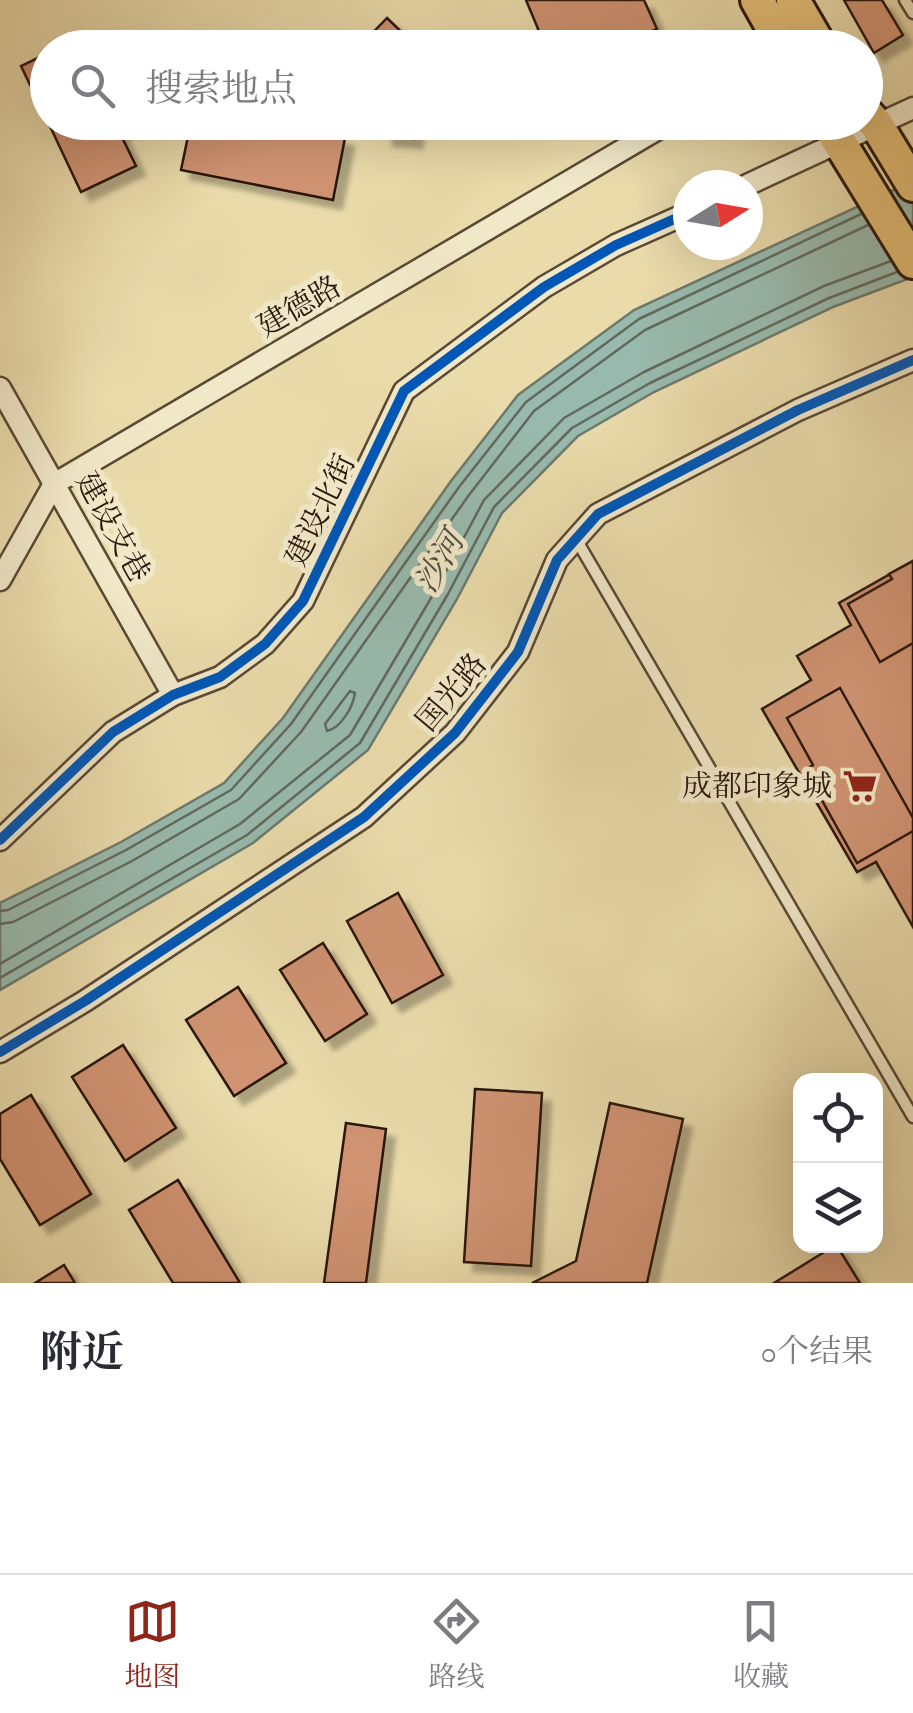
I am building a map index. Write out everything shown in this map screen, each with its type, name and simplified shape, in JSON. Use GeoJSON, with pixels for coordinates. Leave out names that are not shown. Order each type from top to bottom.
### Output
{"type":"FeatureCollection","features":[{"type":"Feature","properties":{"kind":"main road"},"geometry":{"type":"LineString","coordinates":[[757,0],[788,30]]}},
{"type":"Feature","properties":{"kind":"main road"},"geometry":{"type":"LineString","coordinates":[[793,0],[800,30]]}},
{"type":"Feature","properties":{"kind":"main road"},"geometry":{"type":"LineString","coordinates":[[883,137],[906,172]]}},
{"type":"Feature","properties":{"kind":"main road"},"geometry":{"type":"LineString","coordinates":[[838,140],[913,262]]}},
{"type":"Feature","properties":{"kind":"street"},"geometry":{"type":"LineString","coordinates":[[883,115],[913,108]]}},
{"type":"Feature","properties":{"kind":"street","name":"建德路"},"geometry":{"type":"LineString","coordinates":[[54,484],[639,140]]}},
{"type":"Feature","properties":{"kind":"street"},"geometry":{"type":"LineString","coordinates":[[763,175],[820,140]]}},
{"type":"Feature","properties":{"kind":"street","name":"建设北街"},"geometry":{"type":"LineString","coordinates":[[0,840],[114,732],[173,695],[220,677],[265,644],[303,602],[404,391],[544,287],[616,245],[673,220]]}},
{"type":"Feature","properties":{"kind":"street","name":"国光路"},"geometry":{"type":"LineString","coordinates":[[0,1052],[85,1002],[364,816],[455,733],[518,652],[557,560],[598,514],[798,410],[913,360]]}},
{"type":"Feature","properties":{"kind":"street","name":"建设支巷"},"geometry":{"type":"LineString","coordinates":[[0,388],[173,695]]}},
{"type":"Feature","properties":{"kind":"street"},"geometry":{"type":"LineString","coordinates":[[0,580],[54,484]]}},
{"type":"Feature","properties":{"kind":"lane"},"geometry":{"type":"LineString","coordinates":[[905,0],[913,13]]}},
{"type":"Feature","properties":{"kind":"lane"},"geometry":{"type":"LineString","coordinates":[[576,539],[913,1116]]}},
{"type":"Feature","properties":{"kind":"water","name":"沙河"},"geometry":{"type":"Polygon","coordinates":[[[913,181],[913,277],[833,307],[654,392],[578,436],[502,513],[457,599],[368,750],[253,843],[0,990],[0,903],[121,842],[224,783],[283,718],[451,481],[518,395],[634,310],[742,260],[763,260],[763,250],[913,181]]]}},
{"type":"Feature","properties":{"kind":"building"},"geometry":{"type":"Polygon","coordinates":[[[526,0],[644,0],[657,29],[655,30],[538,30],[526,0]]]}},
{"type":"Feature","properties":{"kind":"building"},"geometry":{"type":"Polygon","coordinates":[[[844,0],[882,0],[903,35],[883,47],[883,30],[861,30],[844,0]]]}},
{"type":"Feature","properties":{"kind":"building"},"geometry":{"type":"Polygon","coordinates":[[[387,18],[399,30],[375,30],[387,18]]]}},
{"type":"Feature","properties":{"kind":"building"},"geometry":{"type":"Polygon","coordinates":[[[30,62],[30,85],[21,66],[30,62]]]}},
{"type":"Feature","properties":{"kind":"building"},"geometry":{"type":"Polygon","coordinates":[[[56,140],[123,140],[136,166],[81,192],[56,140]]]}},
{"type":"Feature","properties":{"kind":"building"},"geometry":{"type":"Polygon","coordinates":[[[187,140],[345,140],[333,200],[181,170],[187,140]]]}},
{"type":"Feature","properties":{"kind":"building","name":"成都印象城"},"geometry":{"type":"Polygon","coordinates":[[[913,561],[913,927],[876,862],[857,872],[762,709],[811,680],[797,656],[851,625],[839,603],[913,561]]]}},
{"type":"Feature","properties":{"kind":"building"},"geometry":{"type":"Polygon","coordinates":[[[913,561],[913,643],[880,662],[848,604],[892,579],[889,574],[913,561]]]}},
{"type":"Feature","properties":{"kind":"building"},"geometry":{"type":"Polygon","coordinates":[[[840,688],[913,818],[913,831],[857,863],[805,770],[813,765],[787,718],[840,688]]]}},
{"type":"Feature","properties":{"kind":"building"},"geometry":{"type":"Polygon","coordinates":[[[398,893],[443,975],[392,1003],[347,921],[398,893]]]}},
{"type":"Feature","properties":{"kind":"building"},"geometry":{"type":"Polygon","coordinates":[[[323,943],[367,1014],[325,1041],[280,970],[323,943]]]}},
{"type":"Feature","properties":{"kind":"building"},"geometry":{"type":"Polygon","coordinates":[[[238,987],[286,1063],[234,1096],[186,1020],[238,987]]]}},
{"type":"Feature","properties":{"kind":"building"},"geometry":{"type":"Polygon","coordinates":[[[123,1045],[176,1128],[125,1161],[72,1077],[123,1045]]]}},
{"type":"Feature","properties":{"kind":"building"},"geometry":{"type":"Polygon","coordinates":[[[475,1089],[542,1093],[531,1266],[464,1262],[475,1089]]]}},
{"type":"Feature","properties":{"kind":"building"},"geometry":{"type":"Polygon","coordinates":[[[31,1095],[91,1194],[40,1225],[0,1159],[0,1114],[31,1095]]]}},
{"type":"Feature","properties":{"kind":"building"},"geometry":{"type":"Polygon","coordinates":[[[610,1103],[683,1119],[647,1283],[532,1283],[576,1261],[610,1103]]]}},
{"type":"Feature","properties":{"kind":"building"},"geometry":{"type":"Polygon","coordinates":[[[346,1123],[386,1129],[366,1283],[324,1283],[346,1123]]]}},
{"type":"Feature","properties":{"kind":"building"},"geometry":{"type":"Polygon","coordinates":[[[178,1180],[240,1283],[173,1283],[129,1210],[178,1180]]]}},
{"type":"Feature","properties":{"kind":"building"},"geometry":{"type":"Polygon","coordinates":[[[823,1253],[841,1253],[860,1283],[774,1283],[823,1253]]]}},
{"type":"Feature","properties":{"kind":"building"},"geometry":{"type":"Polygon","coordinates":[[[64,1265],[75,1283],[35,1283],[64,1265]]]}},
{"type":"Feature","properties":{"kind":"cycle path"},"geometry":{"type":"LineString","coordinates":[[0,840],[113,732],[173,695],[220,677],[265,644],[303,601],[404,391],[544,287],[616,245],[673,220]]}},
{"type":"Feature","properties":{"kind":"cycle path"},"geometry":{"type":"LineString","coordinates":[[0,1052],[85,1001],[364,817],[455,733],[518,652],[557,560],[598,514],[798,410],[913,360]]}},
{"type":"Feature","properties":{"kind":"place","name":"成都印象城"},"geometry":{"type":"Point","coordinates":[860,786]}}]}
